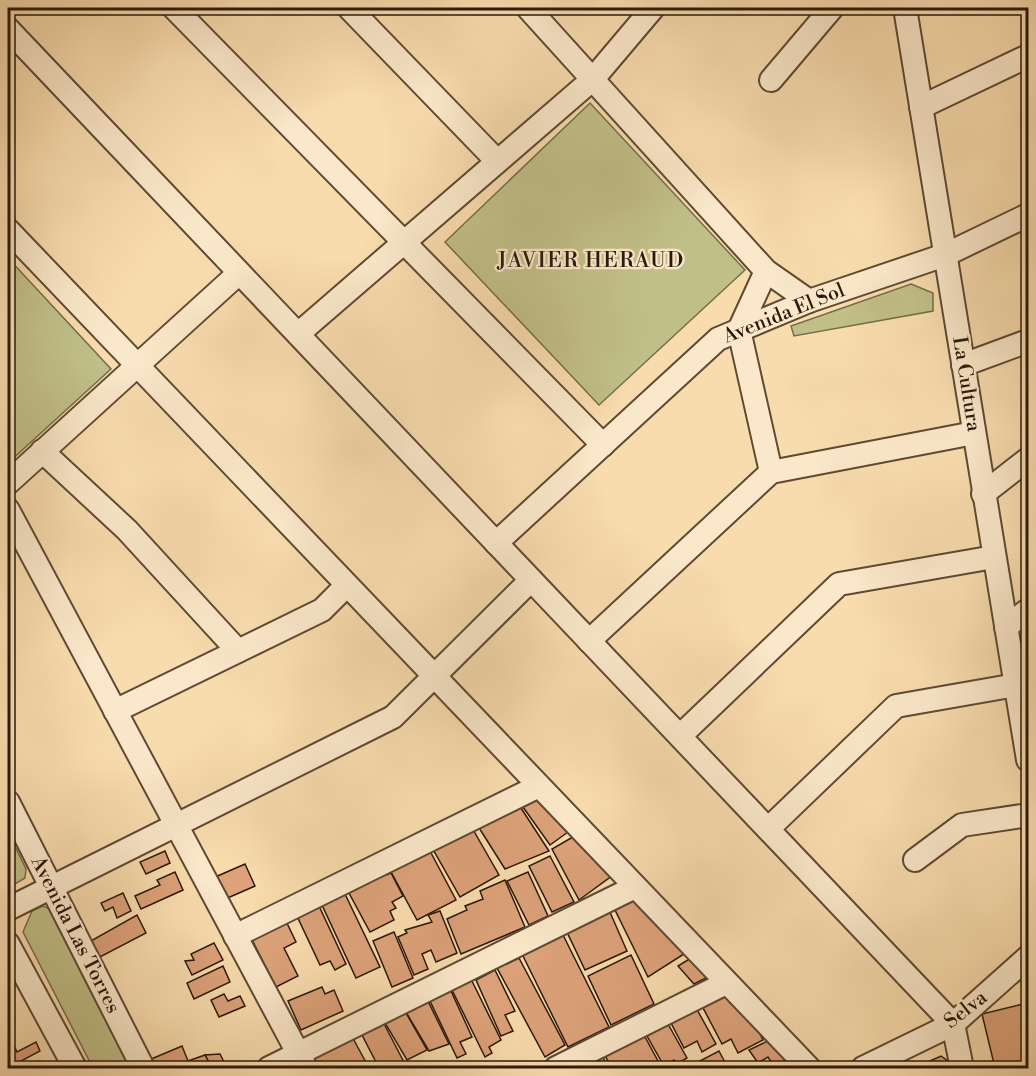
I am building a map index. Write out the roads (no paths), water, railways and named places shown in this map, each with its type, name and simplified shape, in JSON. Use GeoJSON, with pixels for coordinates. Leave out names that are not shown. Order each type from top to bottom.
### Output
{"type":"FeatureCollection","features":[{"type":"Feature","properties":{"kind":"street"},"geometry":{"type":"LineString","coordinates":[[174,8],[603,445]]}},
{"type":"Feature","properties":{"kind":"street"},"geometry":{"type":"LineString","coordinates":[[349,8],[497,161]]}},
{"type":"Feature","properties":{"kind":"street"},"geometry":{"type":"LineString","coordinates":[[528,8],[766,271],[809,302]]}},
{"type":"Feature","properties":{"kind":"street"},"geometry":{"type":"LineString","coordinates":[[298,334],[593,78],[653,8]]}},
{"type":"Feature","properties":{"kind":"street"},"geometry":{"type":"LineString","coordinates":[[771,80],[832,8]]}},
{"type":"Feature","properties":{"kind":"street","name":"La Cultura"},"geometry":{"type":"LineString","coordinates":[[905,8],[983,494],[1029,760]]}},
{"type":"Feature","properties":{"kind":"street"},"geometry":{"type":"LineString","coordinates":[[8,29],[953,1024],[962,1068]]}},
{"type":"Feature","properties":{"kind":"street"},"geometry":{"type":"LineString","coordinates":[[921,106],[1029,56]]}},
{"type":"Feature","properties":{"kind":"street","name":"Avenida El Sol"},"geometry":{"type":"LineString","coordinates":[[496,543],[718,339],[809,302],[945,255],[1029,215]]}},
{"type":"Feature","properties":{"kind":"street"},"geometry":{"type":"LineString","coordinates":[[8,230],[809,1068]]}},
{"type":"Feature","properties":{"kind":"street"},"geometry":{"type":"LineString","coordinates":[[766,271],[739,330],[771,472]]}},
{"type":"Feature","properties":{"kind":"street"},"geometry":{"type":"LineString","coordinates":[[8,483],[239,273]]}},
{"type":"Feature","properties":{"kind":"street"},"geometry":{"type":"LineString","coordinates":[[963,365],[1029,341]]}},
{"type":"Feature","properties":{"kind":"street"},"geometry":{"type":"LineString","coordinates":[[589,641],[771,472],[974,433]]}},
{"type":"Feature","properties":{"kind":"street"},"geometry":{"type":"LineString","coordinates":[[42,451],[127,530],[238,651]]}},
{"type":"Feature","properties":{"kind":"street"},"geometry":{"type":"LineString","coordinates":[[983,494],[1029,459]]}},
{"type":"Feature","properties":{"kind":"street"},"geometry":{"type":"LineString","coordinates":[[8,510],[302,1061]]}},
{"type":"Feature","properties":{"kind":"street"},"geometry":{"type":"LineString","coordinates":[[680,736],[839,584],[994,557]]}},
{"type":"Feature","properties":{"kind":"street"},"geometry":{"type":"LineString","coordinates":[[8,909],[393,717],[531,580]]}},
{"type":"Feature","properties":{"kind":"street"},"geometry":{"type":"LineString","coordinates":[[115,711],[322,610],[346,585]]}},
{"type":"Feature","properties":{"kind":"street"},"geometry":{"type":"LineString","coordinates":[[1006,627],[1029,610]]}},
{"type":"Feature","properties":{"kind":"street"},"geometry":{"type":"LineString","coordinates":[[768,829],[896,706],[1016,686]]}},
{"type":"Feature","properties":{"kind":"street"},"geometry":{"type":"LineString","coordinates":[[235,936],[538,786]]}},
{"type":"Feature","properties":{"kind":"street","name":"Avenida Las Torres"},"geometry":{"type":"LineString","coordinates":[[8,802],[143,1068]]}},
{"type":"Feature","properties":{"kind":"street"},"geometry":{"type":"LineString","coordinates":[[915,860],[962,825],[1029,815]]}},
{"type":"Feature","properties":{"kind":"street"},"geometry":{"type":"LineString","coordinates":[[269,1068],[302,1061],[635,887]]}},
{"type":"Feature","properties":{"kind":"street"},"geometry":{"type":"LineString","coordinates":[[8,944],[75,1068]]}},
{"type":"Feature","properties":{"kind":"street","name":"Selva"},"geometry":{"type":"LineString","coordinates":[[863,1068],[953,1024],[1029,957]]}},
{"type":"Feature","properties":{"kind":"street"},"geometry":{"type":"LineString","coordinates":[[556,1068],[726,982]]}},
{"type":"Feature","properties":{"kind":"district","name":"JAVIER HERAUD"},"geometry":{"type":"Point","coordinates":[591,261]}}]}
